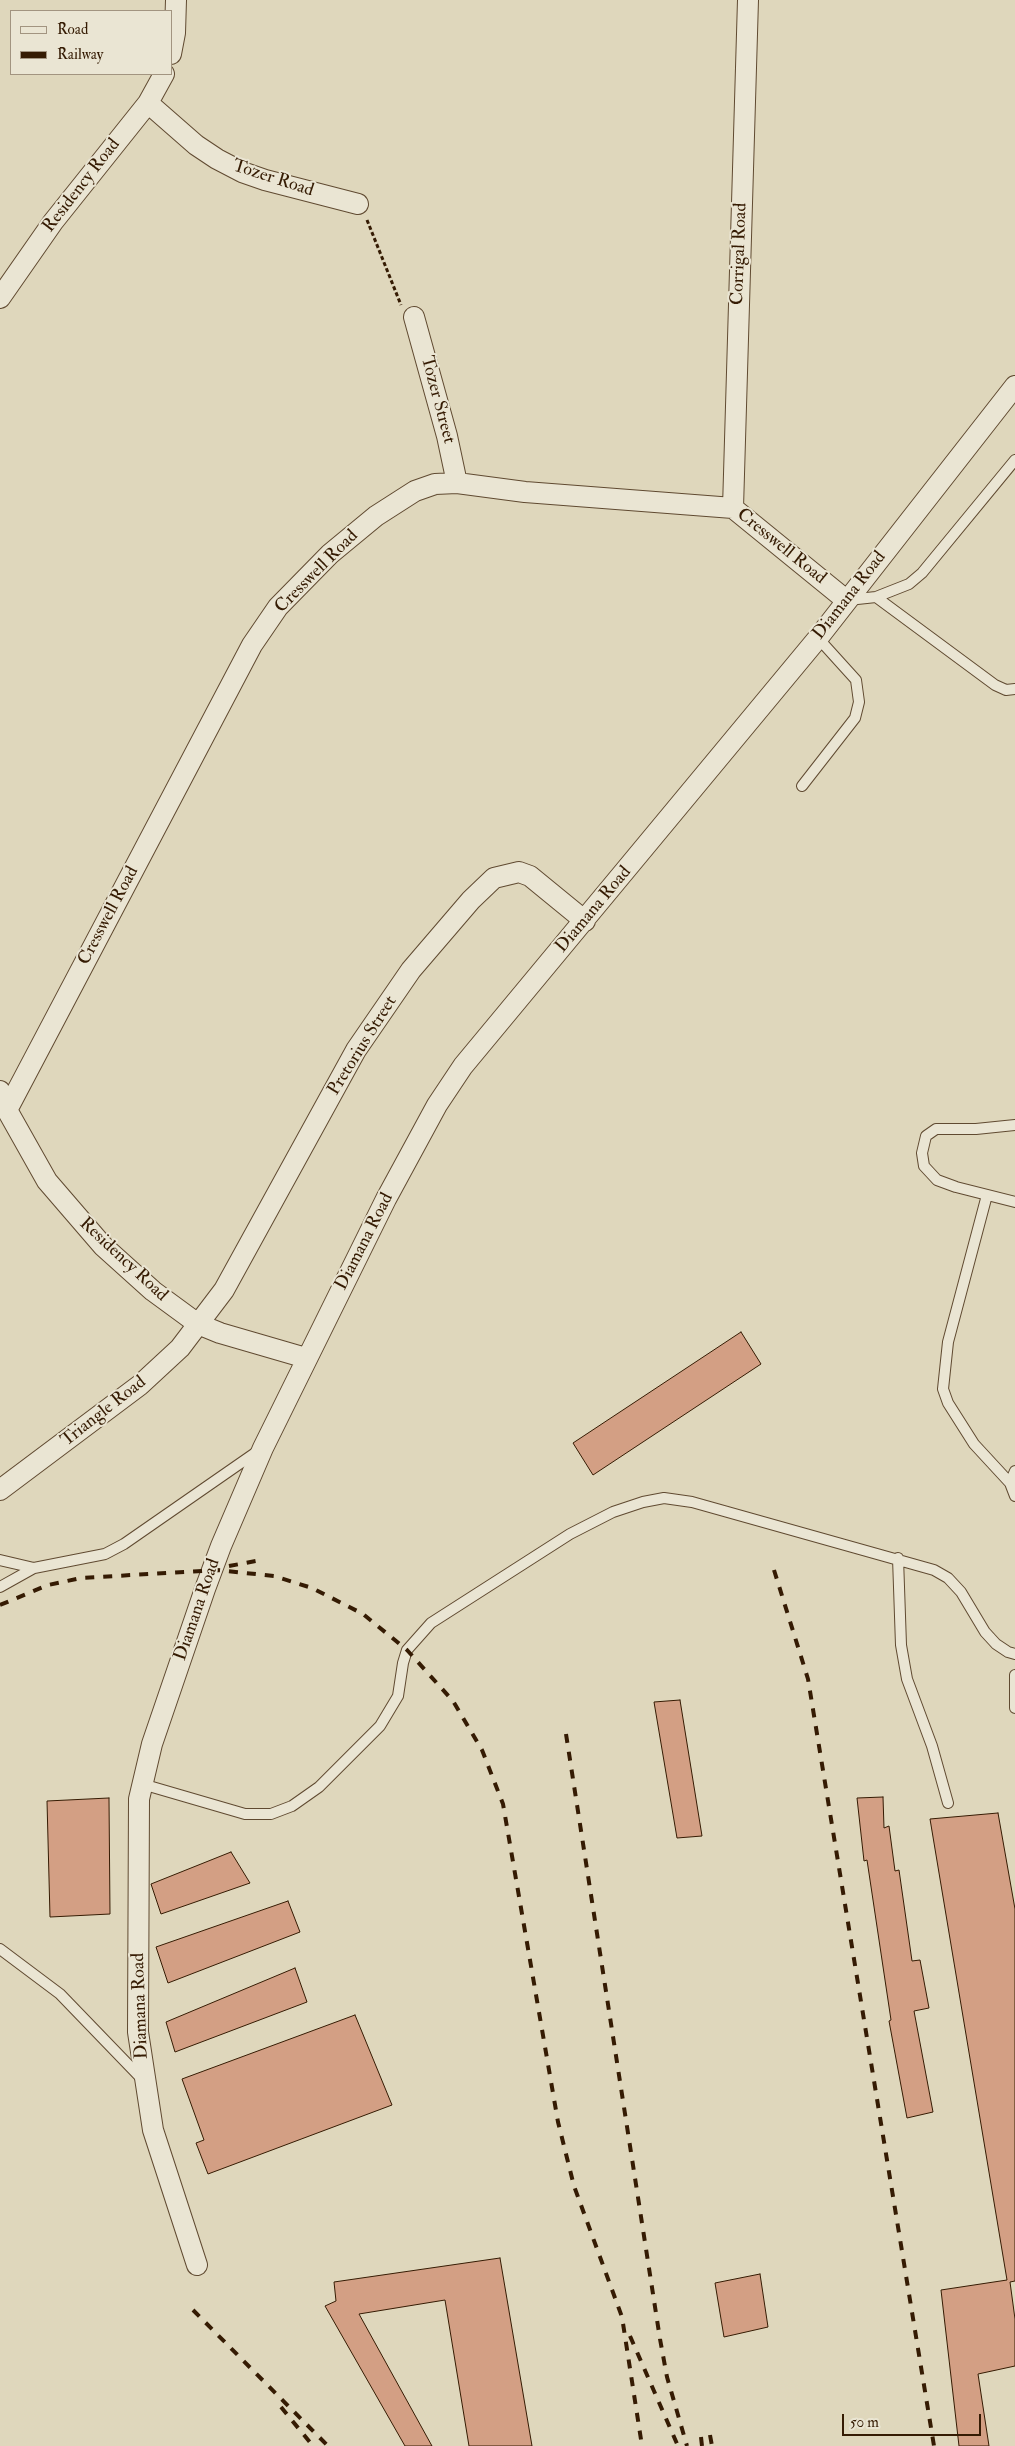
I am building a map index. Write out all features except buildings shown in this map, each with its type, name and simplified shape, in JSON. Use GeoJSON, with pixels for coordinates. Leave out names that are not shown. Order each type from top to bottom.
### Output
{"type":"FeatureCollection","features":[{"type":"Feature","properties":{"kind":"street"},"geometry":{"type":"LineString","coordinates":[[172,49],[175,33],[176,0]]}},
{"type":"Feature","properties":{"kind":"street","name":"Corrigal Road"},"geometry":{"type":"LineString","coordinates":[[733,508],[748,0]]}},
{"type":"Feature","properties":{"kind":"street","name":"Residency Road"},"geometry":{"type":"LineString","coordinates":[[0,298],[53,222],[148,102],[163,75]]}},
{"type":"Feature","properties":{"kind":"street","name":"Tozer Road"},"geometry":{"type":"LineString","coordinates":[[148,102],[196,145],[242,172],[265,180],[358,204]]}},
{"type":"Feature","properties":{"kind":"street","name":"Tozer Street"},"geometry":{"type":"LineString","coordinates":[[414,317],[447,436],[457,483]]}},
{"type":"Feature","properties":{"kind":"street","name":"Diamana Road"},"geometry":{"type":"LineString","coordinates":[[197,2265],[153,2130],[138,2032],[139,1799],[152,1744],[220,1546],[263,1448],[306,1358],[386,1199],[437,1105],[463,1066],[818,638],[1015,386]]}},
{"type":"Feature","properties":{"kind":"street","name":"Cresswell Road"},"geometry":{"type":"LineString","coordinates":[[7,1110],[252,645],[278,607],[330,554],[376,516],[415,491],[435,484],[457,483],[525,492],[733,508],[846,600]]}},
{"type":"Feature","properties":{"kind":"street","name":"Pretorius Street"},"geometry":{"type":"LineString","coordinates":[[198,1324],[224,1290],[246,1252],[356,1050],[411,970],[471,900],[494,878],[508,872],[519,872],[530,876],[585,921]]}},
{"type":"Feature","properties":{"kind":"street","name":"Residency Road"},"geometry":{"type":"LineString","coordinates":[[0,1091],[7,1110],[47,1181],[103,1246],[153,1291],[198,1324],[220,1334],[306,1358]]}},
{"type":"Feature","properties":{"kind":"street","name":"Triangle Road"},"geometry":{"type":"LineString","coordinates":[[0,1490],[140,1385],[180,1348],[198,1324]]}},
{"type":"Feature","properties":{"kind":"lane"},"geometry":{"type":"LineString","coordinates":[[846,600],[876,597],[909,584],[922,573],[1015,460]]}},
{"type":"Feature","properties":{"kind":"lane"},"geometry":{"type":"LineString","coordinates":[[876,597],[995,685],[1006,690],[1015,689]]}},
{"type":"Feature","properties":{"kind":"lane"},"geometry":{"type":"LineString","coordinates":[[802,786],[855,718],[859,702],[856,680],[818,638]]}},
{"type":"Feature","properties":{"kind":"lane"},"geometry":{"type":"LineString","coordinates":[[1015,1125],[976,1129],[936,1129],[926,1136],[922,1153],[924,1166],[937,1180],[1015,1202]]}},
{"type":"Feature","properties":{"kind":"lane"},"geometry":{"type":"LineString","coordinates":[[987,1195],[948,1342],[943,1389],[948,1403],[974,1444],[1010,1483],[1015,1496]]}},
{"type":"Feature","properties":{"kind":"lane"},"geometry":{"type":"LineString","coordinates":[[0,1588],[34,1568],[105,1554],[124,1544],[263,1448]]}},
{"type":"Feature","properties":{"kind":"lane"},"geometry":{"type":"LineString","coordinates":[[1010,1483],[1015,1471]]}},
{"type":"Feature","properties":{"kind":"lane"},"geometry":{"type":"LineString","coordinates":[[142,1784],[245,1814],[271,1814],[292,1806],[319,1786],[380,1726],[398,1696],[407,1650],[430,1623],[570,1534],[613,1512],[643,1502],[664,1498],[692,1502],[898,1558],[934,1570],[948,1578],[961,1592],[985,1632],[996,1644],[1015,1654]]}},
{"type":"Feature","properties":{"kind":"lane"},"geometry":{"type":"LineString","coordinates":[[898,1558],[901,1645],[908,1679],[932,1746],[948,1803]]}},
{"type":"Feature","properties":{"kind":"lane"},"geometry":{"type":"LineString","coordinates":[[0,1560],[34,1568]]}},
{"type":"Feature","properties":{"kind":"lane"},"geometry":{"type":"LineString","coordinates":[[1015,1675],[1015,1708]]}},
{"type":"Feature","properties":{"kind":"lane"},"geometry":{"type":"LineString","coordinates":[[0,1949],[60,1994],[145,2083]]}},
{"type":"Feature","properties":{"kind":"path"},"geometry":{"type":"LineString","coordinates":[[358,204],[375,238],[401,306],[414,317]]}},
{"type":"Feature","properties":{"kind":"railway"},"geometry":{"type":"LineString","coordinates":[[229,1566],[256,1561]]}},
{"type":"Feature","properties":{"kind":"railway"},"geometry":{"type":"LineString","coordinates":[[0,1605],[48,1585],[81,1578],[217,1570],[274,1576],[312,1588],[363,1614],[407,1650],[453,1701],[482,1750],[503,1804],[558,2122],[574,2186],[622,2317],[642,2446]]}},
{"type":"Feature","properties":{"kind":"railway"},"geometry":{"type":"LineString","coordinates":[[774,1570],[808,1679],[934,2446]]}},
{"type":"Feature","properties":{"kind":"railway"},"geometry":{"type":"LineString","coordinates":[[566,1734],[660,2339],[667,2377],[687,2446]]}},
{"type":"Feature","properties":{"kind":"railway"},"geometry":{"type":"LineString","coordinates":[[193,2310],[328,2446]]}},
{"type":"Feature","properties":{"kind":"railway"},"geometry":{"type":"LineString","coordinates":[[630,2336],[678,2446]]}},
{"type":"Feature","properties":{"kind":"railway"},"geometry":{"type":"LineString","coordinates":[[281,2407],[313,2446]]}},
{"type":"Feature","properties":{"kind":"railway"},"geometry":{"type":"LineString","coordinates":[[710,2435],[712,2446]]}},
{"type":"Feature","properties":{"kind":"railway"},"geometry":{"type":"LineString","coordinates":[[701,2437],[702,2446]]}}]}
